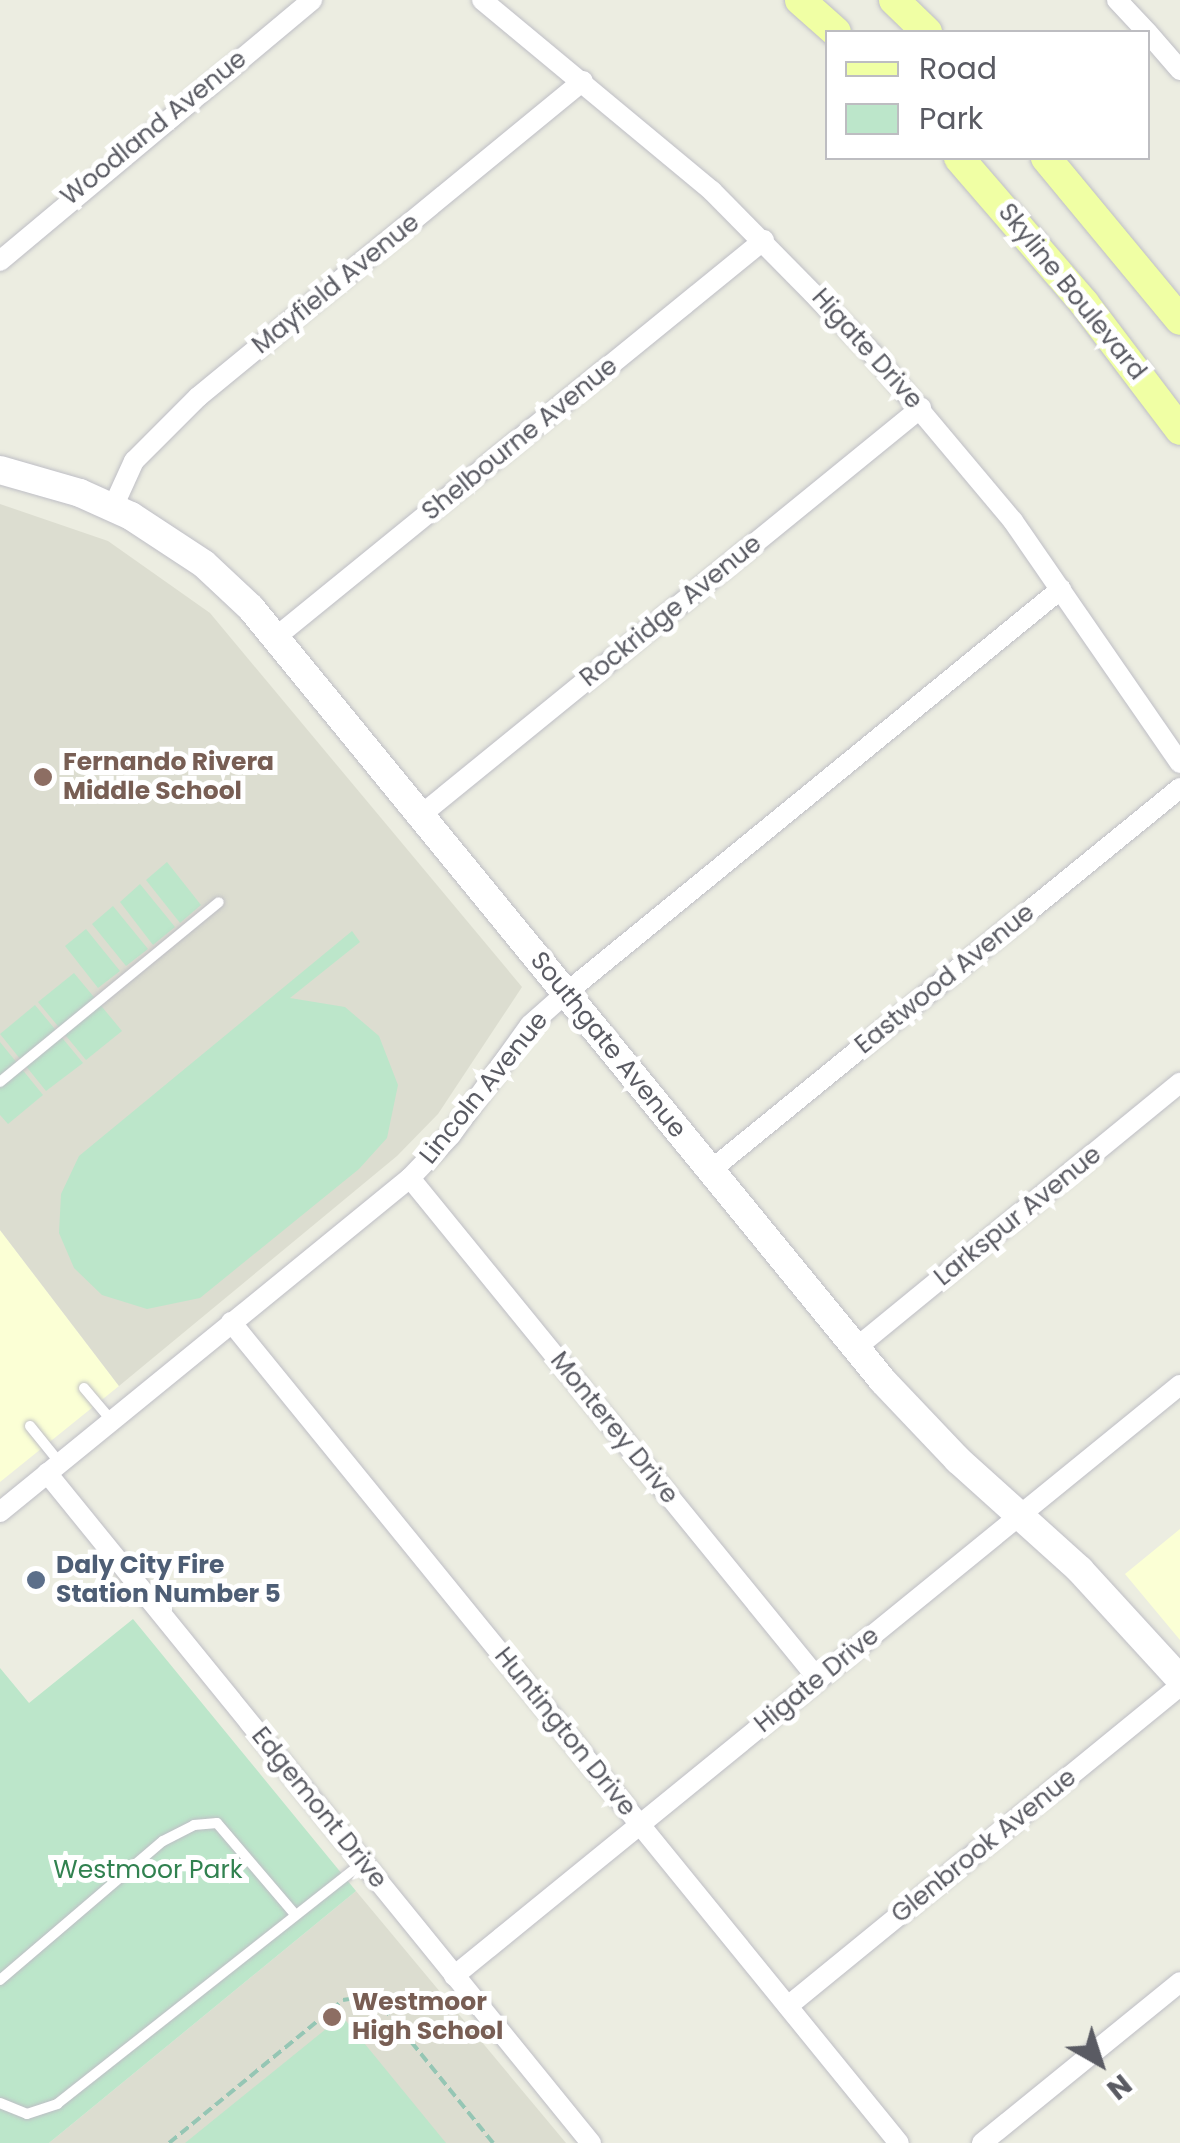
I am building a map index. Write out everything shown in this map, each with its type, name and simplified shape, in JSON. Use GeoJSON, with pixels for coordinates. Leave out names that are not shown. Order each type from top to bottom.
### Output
{"type":"FeatureCollection","features":[{"type":"Feature","properties":{"kind":"main road"},"geometry":{"type":"LineString","coordinates":[[800,0],[834,30]]}},
{"type":"Feature","properties":{"kind":"main road"},"geometry":{"type":"LineString","coordinates":[[894,0],[925,30]]}},
{"type":"Feature","properties":{"kind":"main road","name":"Skyline Boulevard"},"geometry":{"type":"LineString","coordinates":[[962,160],[1084,303],[1180,430]]}},
{"type":"Feature","properties":{"kind":"main road"},"geometry":{"type":"LineString","coordinates":[[1048,160],[1180,320]]}},
{"type":"Feature","properties":{"kind":"street","name":"Woodland Avenue"},"geometry":{"type":"LineString","coordinates":[[0,260],[312,0]]}},
{"type":"Feature","properties":{"kind":"street","name":"Higate Drive"},"geometry":{"type":"LineString","coordinates":[[482,0],[583,81],[764,240],[921,408],[1061,589],[1180,762]]}},
{"type":"Feature","properties":{"kind":"street"},"geometry":{"type":"LineString","coordinates":[[1144,30],[1124,7],[1148,0]]}},
{"type":"Feature","properties":{"kind":"street"},"geometry":{"type":"LineString","coordinates":[[1150,36],[1180,70]]}},
{"type":"Feature","properties":{"kind":"street","name":"Mayfield Avenue"},"geometry":{"type":"LineString","coordinates":[[113,507],[134,461],[198,398],[583,81]]}},
{"type":"Feature","properties":{"kind":"street","name":"Shelbourne Avenue"},"geometry":{"type":"LineString","coordinates":[[276,637],[764,240]]}},
{"type":"Feature","properties":{"kind":"street","name":"Rockridge Avenue"},"geometry":{"type":"LineString","coordinates":[[421,815],[921,408]]}},
{"type":"Feature","properties":{"kind":"street","name":"Southgate Avenue"},"geometry":{"type":"LineString","coordinates":[[0,470],[113,507],[204,564],[276,637],[856,1348],[928,1430],[1020,1516],[1180,1683]]}},
{"type":"Feature","properties":{"kind":"street","name":"Lincoln Avenue"},"geometry":{"type":"LineString","coordinates":[[0,1512],[410,1178],[452,1136],[510,1049],[566,993],[1061,589]]}},
{"type":"Feature","properties":{"kind":"street","name":"Eastwood Avenue"},"geometry":{"type":"LineString","coordinates":[[710,1170],[1180,788]]}},
{"type":"Feature","properties":{"kind":"street","name":"Larkspur Avenue"},"geometry":{"type":"LineString","coordinates":[[856,1348],[1180,1084]]}},
{"type":"Feature","properties":{"kind":"street","name":"Monterey Drive"},"geometry":{"type":"LineString","coordinates":[[410,1178],[818,1679]]}},
{"type":"Feature","properties":{"kind":"street","name":"Huntington Drive"},"geometry":{"type":"LineString","coordinates":[[231,1322],[899,2143]]}},
{"type":"Feature","properties":{"kind":"street","name":"Higate Drive"},"geometry":{"type":"LineString","coordinates":[[454,1976],[1180,1385]]}},
{"type":"Feature","properties":{"kind":"street","name":"Edgemont Drive"},"geometry":{"type":"LineString","coordinates":[[54,1468],[362,1862],[591,2143]]}},
{"type":"Feature","properties":{"kind":"street","name":"Glenbrook Avenue"},"geometry":{"type":"LineString","coordinates":[[788,2006],[1180,1683]]}},
{"type":"Feature","properties":{"kind":"street"},"geometry":{"type":"LineString","coordinates":[[982,2143],[1180,1982]]}},
{"type":"Feature","properties":{"kind":"lane"},"geometry":{"type":"LineString","coordinates":[[0,1082],[219,902]]}},
{"type":"Feature","properties":{"kind":"lane"},"geometry":{"type":"LineString","coordinates":[[84,1388],[111,1420]]}},
{"type":"Feature","properties":{"kind":"lane"},"geometry":{"type":"LineString","coordinates":[[30,1426],[54,1468]]}},
{"type":"Feature","properties":{"kind":"lane"},"geometry":{"type":"LineString","coordinates":[[0,1980],[163,1842],[194,1825],[217,1824],[293,1912]]}},
{"type":"Feature","properties":{"kind":"lane"},"geometry":{"type":"LineString","coordinates":[[0,2103],[27,2114],[57,2104],[293,1912],[362,1862]]}},
{"type":"Feature","properties":{"kind":"path"},"geometry":{"type":"LineString","coordinates":[[169,2143],[343,2000],[363,1996],[383,2007],[493,2143]]}},
{"type":"Feature","properties":{"kind":"shaded area"},"geometry":{"type":"Polygon","coordinates":[[[0,504],[108,541],[210,613],[522,987],[438,1114],[397,1156],[119,1386],[0,1230],[0,504]]]}},
{"type":"Feature","properties":{"kind":"shaded area"},"geometry":{"type":"Polygon","coordinates":[[[0,1230],[119,1386],[0,1482],[0,1230]]]}},
{"type":"Feature","properties":{"kind":"shaded area"},"geometry":{"type":"Polygon","coordinates":[[[1180,1529],[1180,1640],[1125,1574],[1180,1529]]]}},
{"type":"Feature","properties":{"kind":"shaded area","name":"Westmoor High School"},"geometry":{"type":"Polygon","coordinates":[[[356,1891],[566,2143],[49,2143],[356,1891]]]}},
{"type":"Feature","properties":{"kind":"green space"},"geometry":{"type":"Polygon","coordinates":[[[167,862],[201,905],[180,923],[146,880],[167,862]]]}},
{"type":"Feature","properties":{"kind":"green space"},"geometry":{"type":"Polygon","coordinates":[[[140,884],[175,927],[153,945],[120,902],[140,884]]]}},
{"type":"Feature","properties":{"kind":"green space"},"geometry":{"type":"Polygon","coordinates":[[[113,906],[148,949],[126,966],[92,924],[113,906]]]}},
{"type":"Feature","properties":{"kind":"green space"},"geometry":{"type":"Polygon","coordinates":[[[86,929],[120,971],[98,988],[65,946],[86,929]]]}},
{"type":"Feature","properties":{"kind":"green space"},"geometry":{"type":"Polygon","coordinates":[[[352,931],[360,942],[290,998],[345,1007],[379,1036],[398,1085],[387,1138],[359,1169],[200,1298],[147,1309],[102,1295],[74,1268],[59,1233],[61,1194],[79,1156],[352,931]]]}},
{"type":"Feature","properties":{"kind":"green space"},"geometry":{"type":"Polygon","coordinates":[[[74,973],[122,1031],[86,1060],[38,1002],[74,973]]]}},
{"type":"Feature","properties":{"kind":"green space"},"geometry":{"type":"Polygon","coordinates":[[[35,1005],[83,1063],[46,1091],[0,1034],[35,1005]]]}},
{"type":"Feature","properties":{"kind":"green space"},"geometry":{"type":"Polygon","coordinates":[[[0,1042],[43,1095],[8,1124],[0,1115],[0,1042]]]}},
{"type":"Feature","properties":{"kind":"green space","name":"Westmoor Park"},"geometry":{"type":"Polygon","coordinates":[[[133,1619],[356,1891],[49,2143],[0,2143],[0,1668],[29,1703],[133,1619]]]}},
{"type":"Feature","properties":{"kind":"green space"},"geometry":{"type":"Polygon","coordinates":[[[342,2016],[446,2143],[185,2143],[342,2016]]]}},
{"type":"Feature","properties":{"kind":"place","name":"Fernando Rivera Middle School"},"geometry":{"type":"Point","coordinates":[43,777]}},
{"type":"Feature","properties":{"kind":"place","name":"Daly City Fire Station Number 5"},"geometry":{"type":"Point","coordinates":[36,1580]}},
{"type":"Feature","properties":{"kind":"place","name":"Westmoor High School"},"geometry":{"type":"Point","coordinates":[332,2017]}}]}
